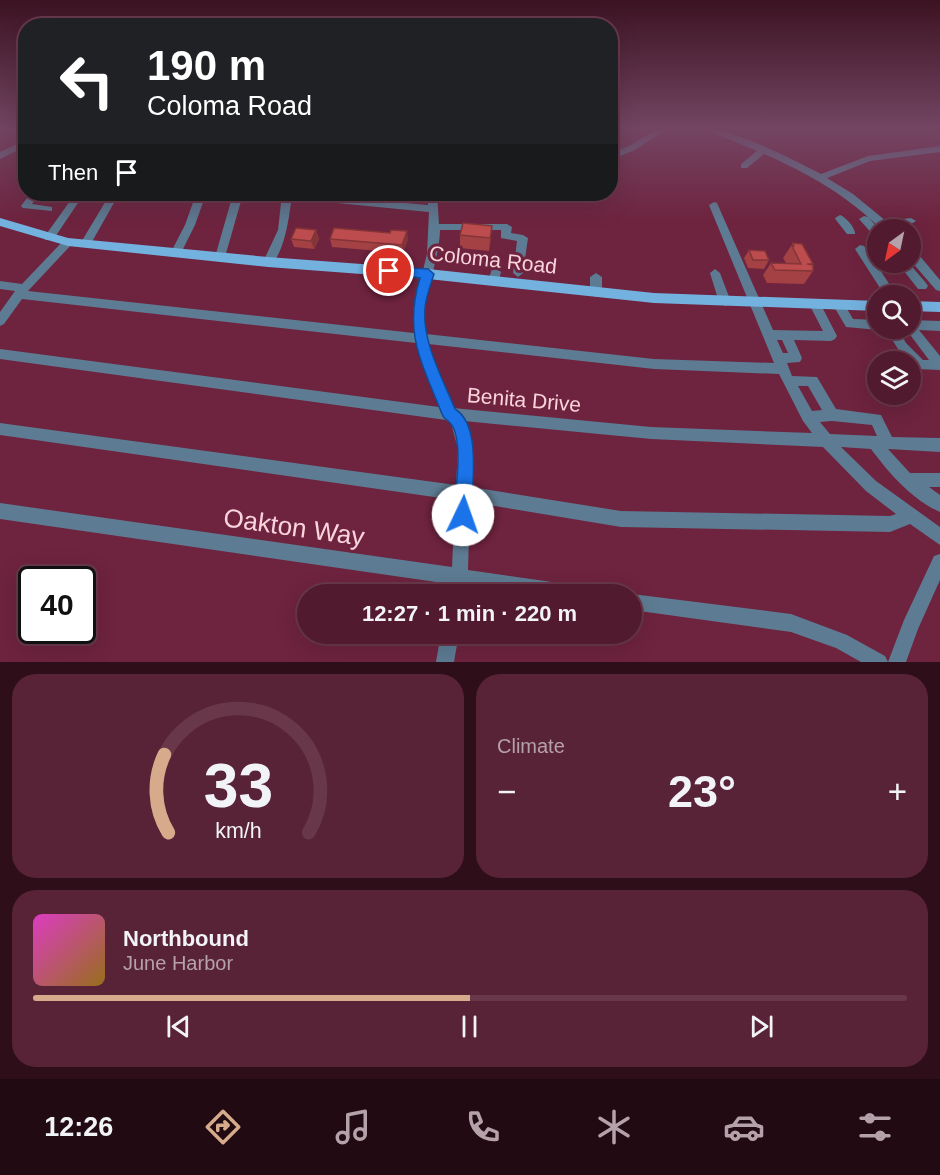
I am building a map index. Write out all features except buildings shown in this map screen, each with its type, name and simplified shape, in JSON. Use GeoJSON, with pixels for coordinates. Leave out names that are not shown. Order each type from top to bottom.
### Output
{"type":"FeatureCollection","features":[{"type":"Feature","properties":{"kind":"main road","name":"Coloma Road"},"geometry":{"type":"LineString","coordinates":[[0,222],[68,242],[268,262],[428,274],[495,276],[596,293],[725,302],[867,306]]}},
{"type":"Feature","properties":{"kind":"main road"},"geometry":{"type":"LineString","coordinates":[[921,306],[940,307]]}},
{"type":"Feature","properties":{"kind":"street"},"geometry":{"type":"LineString","coordinates":[[744,166],[752,160]]}},
{"type":"Feature","properties":{"kind":"street"},"geometry":{"type":"LineString","coordinates":[[783,160],[819,178],[877,219]]}},
{"type":"Feature","properties":{"kind":"street"},"geometry":{"type":"LineString","coordinates":[[819,178],[866,160]]}},
{"type":"Feature","properties":{"kind":"street"},"geometry":{"type":"LineString","coordinates":[[29,201],[26,206],[49,209]]}},
{"type":"Feature","properties":{"kind":"street"},"geometry":{"type":"LineString","coordinates":[[50,238],[74,201]]}},
{"type":"Feature","properties":{"kind":"street"},"geometry":{"type":"LineString","coordinates":[[85,244],[110,201]]}},
{"type":"Feature","properties":{"kind":"street"},"geometry":{"type":"LineString","coordinates":[[176,252],[190,225],[199,201]]}},
{"type":"Feature","properties":{"kind":"street"},"geometry":{"type":"LineString","coordinates":[[220,257],[236,201]]}},
{"type":"Feature","properties":{"kind":"street"},"geometry":{"type":"LineString","coordinates":[[268,262],[283,230],[286,201]]}},
{"type":"Feature","properties":{"kind":"street"},"geometry":{"type":"LineString","coordinates":[[348,201],[434,209]]}},
{"type":"Feature","properties":{"kind":"street"},"geometry":{"type":"LineString","coordinates":[[433,201],[435,227],[428,274],[419,302],[421,337],[449,414],[457,419],[463,434],[464,494],[459,584]]}},
{"type":"Feature","properties":{"kind":"street"},"geometry":{"type":"LineString","coordinates":[[714,205],[783,369],[808,417],[827,441],[871,486],[940,537]]}},
{"type":"Feature","properties":{"kind":"street"},"geometry":{"type":"LineString","coordinates":[[867,222],[864,219],[875,217]]}},
{"type":"Feature","properties":{"kind":"street"},"geometry":{"type":"LineString","coordinates":[[840,218],[851,232]]}},
{"type":"Feature","properties":{"kind":"street"},"geometry":{"type":"LineString","coordinates":[[435,227],[507,227],[505,236],[523,238],[518,273]]}},
{"type":"Feature","properties":{"kind":"street"},"geometry":{"type":"LineString","coordinates":[[0,321],[21,291],[68,242]]}},
{"type":"Feature","properties":{"kind":"street"},"geometry":{"type":"LineString","coordinates":[[860,249],[884,285]]}},
{"type":"Feature","properties":{"kind":"street"},"geometry":{"type":"LineString","coordinates":[[921,265],[940,287]]}},
{"type":"Feature","properties":{"kind":"street"},"geometry":{"type":"LineString","coordinates":[[715,273],[725,302]]}},
{"type":"Feature","properties":{"kind":"street"},"geometry":{"type":"LineString","coordinates":[[911,273],[922,286]]}},
{"type":"Feature","properties":{"kind":"street"},"geometry":{"type":"LineString","coordinates":[[596,277],[596,293]]}},
{"type":"Feature","properties":{"kind":"street"},"geometry":{"type":"LineString","coordinates":[[0,285],[21,291],[654,364],[783,369],[812,381],[832,415]]}},
{"type":"Feature","properties":{"kind":"street"},"geometry":{"type":"LineString","coordinates":[[769,335],[831,336],[815,304]]}},
{"type":"Feature","properties":{"kind":"street"},"geometry":{"type":"LineString","coordinates":[[839,305],[850,324],[867,325]]}},
{"type":"Feature","properties":{"kind":"street"},"geometry":{"type":"LineString","coordinates":[[921,326],[940,326]]}},
{"type":"Feature","properties":{"kind":"street"},"geometry":{"type":"LineString","coordinates":[[783,369],[796,358],[786,335]]}},
{"type":"Feature","properties":{"kind":"street"},"geometry":{"type":"LineString","coordinates":[[898,339],[920,365],[939,360],[921,339]]}},
{"type":"Feature","properties":{"kind":"street","name":"Benita Drive"},"geometry":{"type":"LineString","coordinates":[[0,354],[449,414],[651,433],[940,445]]}},
{"type":"Feature","properties":{"kind":"street"},"geometry":{"type":"LineString","coordinates":[[808,417],[832,415],[876,419],[882,443],[895,470],[940,504]]}},
{"type":"Feature","properties":{"kind":"street"},"geometry":{"type":"LineString","coordinates":[[0,429],[638,520],[890,524],[911,516]]}},
{"type":"Feature","properties":{"kind":"street"},"geometry":{"type":"LineString","coordinates":[[908,480],[940,480]]}},
{"type":"Feature","properties":{"kind":"street","name":"Oakton Way"},"geometry":{"type":"LineString","coordinates":[[0,511],[513,584]]}},
{"type":"Feature","properties":{"kind":"street"},"geometry":{"type":"LineString","coordinates":[[897,662],[910,626],[940,562]]}},
{"type":"Feature","properties":{"kind":"street"},"geometry":{"type":"LineString","coordinates":[[642,603],[791,623],[841,641],[879,662]]}},
{"type":"Feature","properties":{"kind":"street"},"geometry":{"type":"LineString","coordinates":[[445,662],[448,644]]}},
{"type":"Feature","properties":{"kind":"route"},"geometry":{"type":"LineString","coordinates":[[389,271],[428,274],[419,302],[419,329],[422,344],[449,414],[457,419],[463,434],[465,449],[463,515]]}}]}
